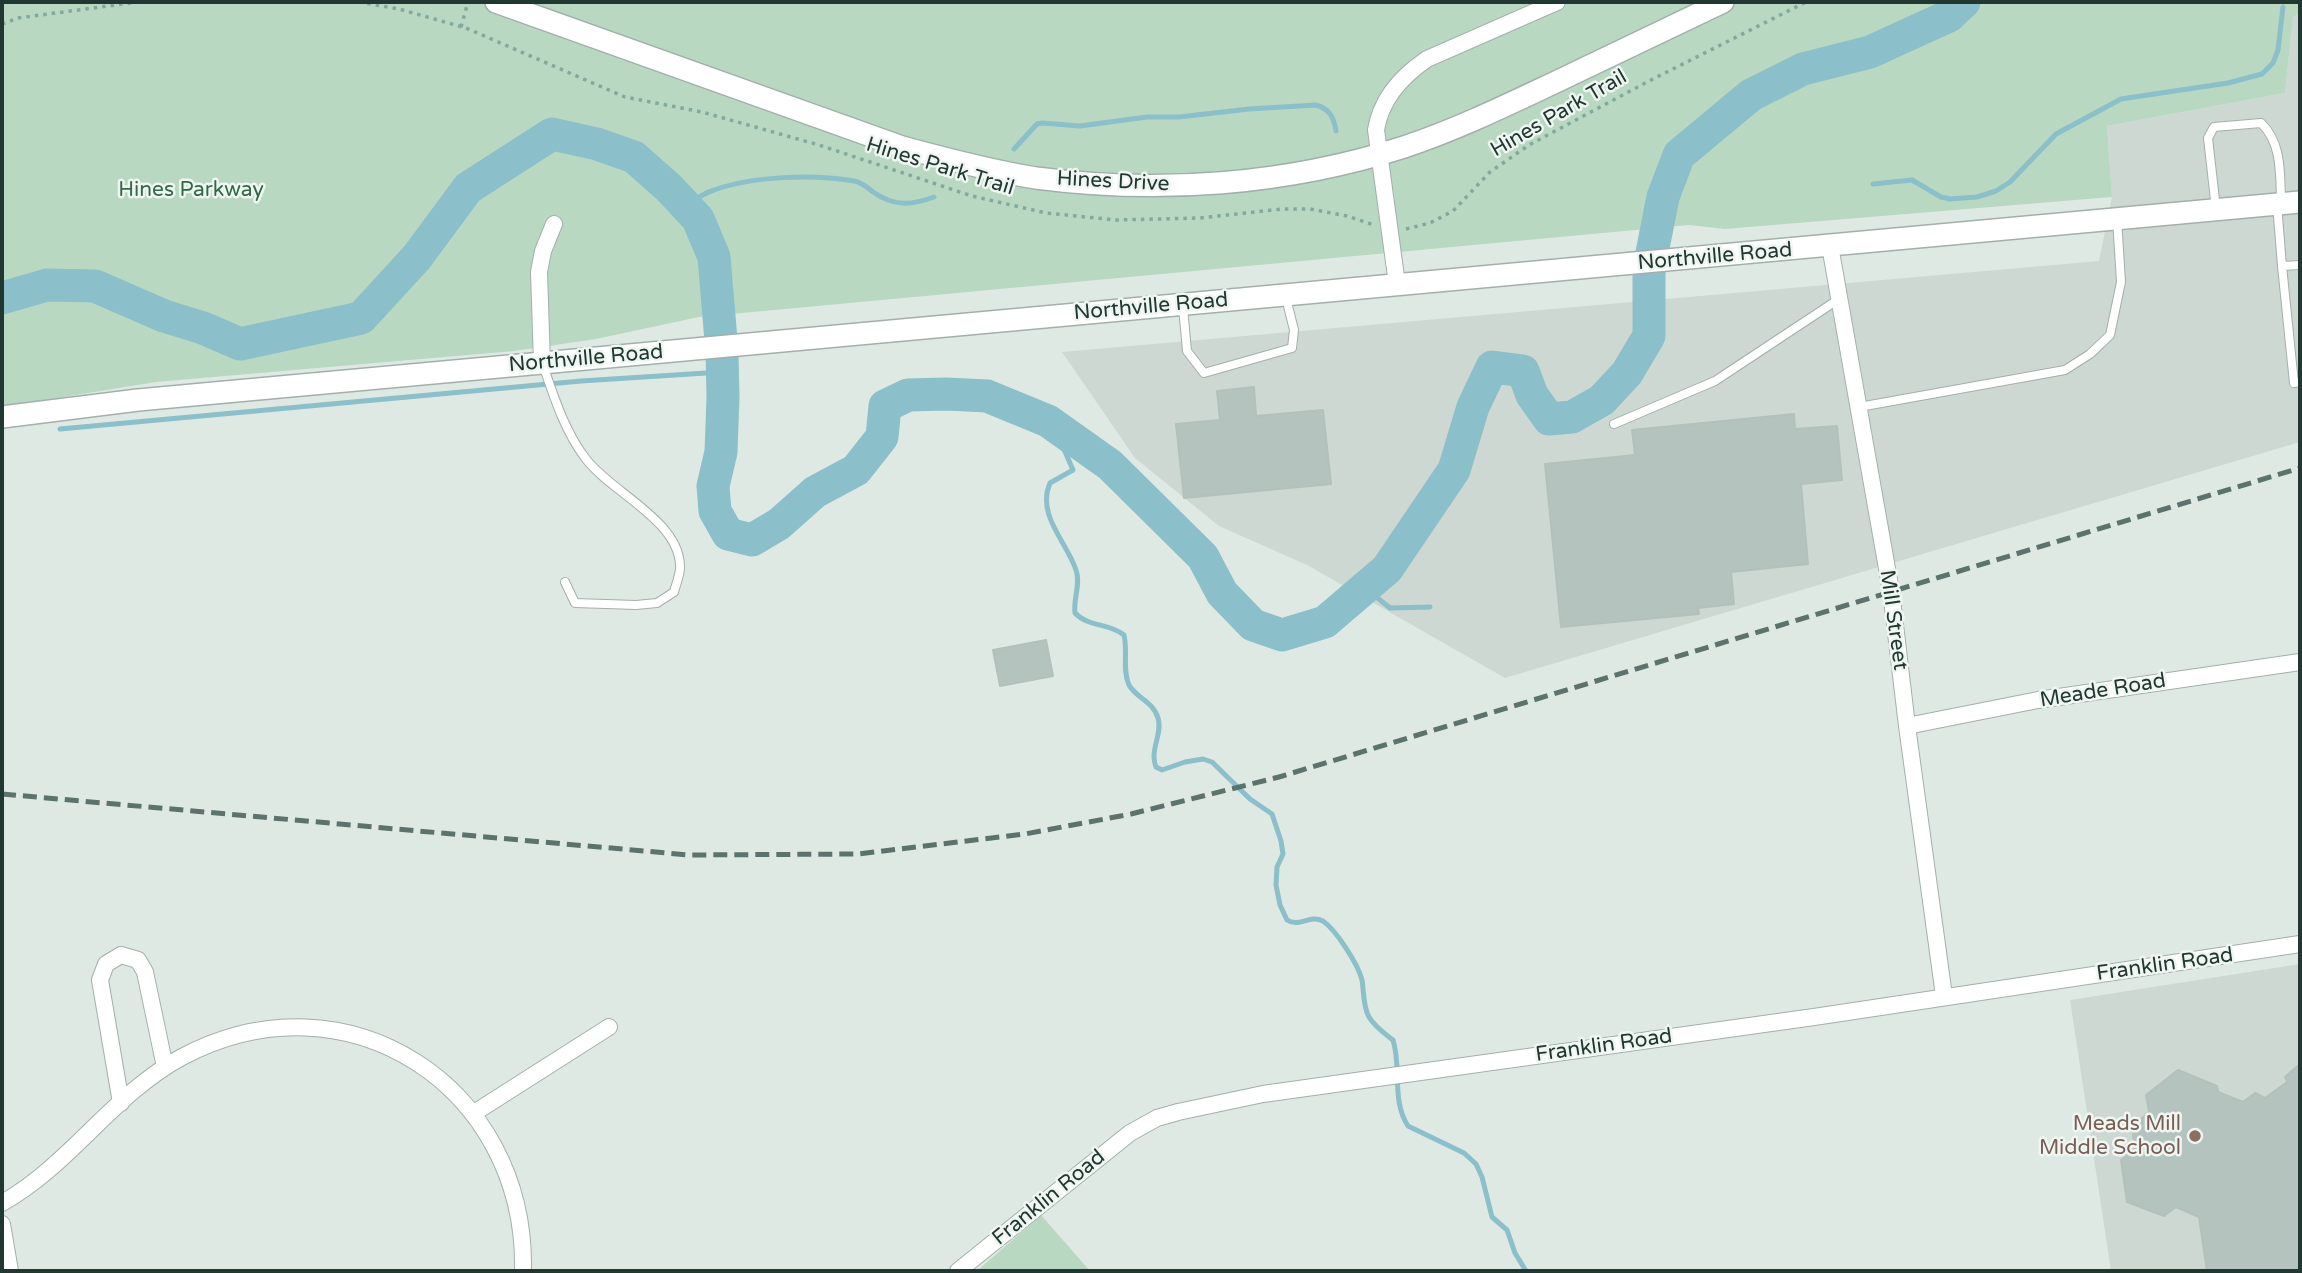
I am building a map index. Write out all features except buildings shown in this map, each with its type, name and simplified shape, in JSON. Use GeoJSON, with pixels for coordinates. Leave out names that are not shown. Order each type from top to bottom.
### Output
{"type":"FeatureCollection","features":[{"type":"Feature","properties":{"kind":"street","name":"Hines Drive"},"geometry":{"type":"LineString","coordinates":[[496,2],[902,148],[967,165],[1034,177],[1115,185],[1205,184],[1295,173],[1380,154],[1434,136],[1506,106],[1723,2]]}},
{"type":"Feature","properties":{"kind":"street"},"geometry":{"type":"LineString","coordinates":[[1397,285],[1376,130],[1381,109],[1393,89],[1412,69],[1427,59],[1556,2]]}},
{"type":"Feature","properties":{"kind":"street","name":"Northville Road"},"geometry":{"type":"LineString","coordinates":[[2,417],[138,400],[2286,203]]}},
{"type":"Feature","properties":{"kind":"street"},"geometry":{"type":"LineString","coordinates":[[542,363],[539,272],[542,251],[554,224]]}},
{"type":"Feature","properties":{"kind":"street","name":"Mill Street"},"geometry":{"type":"LineString","coordinates":[[1830,246],[1891,591],[1944,996]]}},
{"type":"Feature","properties":{"kind":"street","name":"Meade Road"},"geometry":{"type":"LineString","coordinates":[[1907,726],[2038,700],[2300,662]]}},
{"type":"Feature","properties":{"kind":"street","name":"Franklin Road"},"geometry":{"type":"LineString","coordinates":[[958,1271],[1130,1133],[1157,1118],[1263,1094],[1788,1021],[2300,944]]}},
{"type":"Feature","properties":{"kind":"street"},"geometry":{"type":"LineString","coordinates":[[121,1103],[100,980],[106,964],[121,955],[138,960],[145,972],[165,1067]]}},
{"type":"Feature","properties":{"kind":"street"},"geometry":{"type":"LineString","coordinates":[[474,1113],[609,1027]]}},
{"type":"Feature","properties":{"kind":"street"},"geometry":{"type":"LineString","coordinates":[[2,1203],[35,1182],[153,1074],[165,1067],[208,1045],[244,1033],[285,1028],[327,1030],[368,1039],[406,1056],[440,1079],[474,1113],[501,1159],[512,1185],[522,1226],[523,1271]]}},
{"type":"Feature","properties":{"kind":"street"},"geometry":{"type":"LineString","coordinates":[[2,1224],[10,1271]]}},
{"type":"Feature","properties":{"kind":"lane"},"geometry":{"type":"LineString","coordinates":[[2216,210],[2208,138],[2214,127],[2261,123],[2272,134],[2286,203],[2282,267],[2294,383],[2300,382]]}},
{"type":"Feature","properties":{"kind":"lane"},"geometry":{"type":"LineString","coordinates":[[1858,407],[2065,370],[2090,354],[2110,335],[2121,282],[2117,219]]}},
{"type":"Feature","properties":{"kind":"lane"},"geometry":{"type":"LineString","coordinates":[[2282,267],[2300,265]]}},
{"type":"Feature","properties":{"kind":"lane"},"geometry":{"type":"LineString","coordinates":[[1183,304],[1188,351],[1204,373],[1292,348],[1294,330],[1285,295]]}},
{"type":"Feature","properties":{"kind":"lane"},"geometry":{"type":"LineString","coordinates":[[1614,424],[1714,381],[1839,299]]}},
{"type":"Feature","properties":{"kind":"lane"},"geometry":{"type":"LineString","coordinates":[[542,363],[554,397],[586,459],[671,536],[680,565],[674,592],[657,603],[575,603],[565,582]]}},
{"type":"Feature","properties":{"kind":"path"},"geometry":{"type":"LineString","coordinates":[[2,24],[18,18],[138,2]]}},
{"type":"Feature","properties":{"kind":"path","name":"Hines Park Trail"},"geometry":{"type":"LineString","coordinates":[[359,2],[399,9],[461,27],[625,97],[702,112],[819,145],[972,196],[1046,213],[1116,220],[1200,218],[1282,209],[1310,209],[1389,228],[1405,229],[1430,223],[1453,211],[1490,172],[1529,145],[1658,76],[1806,2]]}},
{"type":"Feature","properties":{"kind":"path"},"geometry":{"type":"LineString","coordinates":[[461,27],[468,2]]}},
{"type":"Feature","properties":{"kind":"shaded area"},"geometry":{"type":"Polygon","coordinates":[[[2300,14],[2300,442],[1505,678],[1307,565],[1219,526],[1135,458],[1062,352],[2099,261],[2112,197],[2107,126],[2285,93],[2293,15],[2300,14]]]}},
{"type":"Feature","properties":{"kind":"shaded area","name":"Meads Mill Middle School"},"geometry":{"type":"Polygon","coordinates":[[[2300,964],[2300,1271],[2111,1271],[2070,1000],[2300,964]]]}},
{"type":"Feature","properties":{"kind":"green space","name":"Hines Parkway"},"geometry":{"type":"Polygon","coordinates":[[[2,2],[2300,2],[2300,14],[2293,16],[2285,93],[2107,126],[2112,197],[1725,229],[1689,225],[699,317],[596,339],[514,351],[156,382],[2,407],[2,2]]]}},
{"type":"Feature","properties":{"kind":"green space"},"geometry":{"type":"Polygon","coordinates":[[[1041,1215],[1090,1271],[977,1271],[1041,1215]]]}},
{"type":"Feature","properties":{"kind":"waterway"},"geometry":{"type":"LineString","coordinates":[[2,298],[47,285],[95,286],[164,316],[203,328],[240,344],[361,318],[417,257],[468,188],[552,134],[597,144],[634,157],[669,188],[698,219],[714,257],[723,398],[721,452],[713,486],[715,511],[728,534],[752,540],[779,524],[815,492],[856,470],[882,437],[885,406],[908,395],[987,396],[1048,421],[1110,465],[1203,557],[1222,593],[1253,625],[1282,635],[1325,622],[1387,569],[1454,470],[1473,407],[1492,367],[1523,371],[1532,395],[1549,419],[1572,417],[1602,400],[1627,373],[1649,336],[1649,268],[1663,197],[1679,155],[1751,95],[1803,69],[1870,52],[1949,16],[1964,2]]}},
{"type":"Feature","properties":{"kind":"waterway"},"geometry":{"type":"LineString","coordinates":[[1873,184],[1912,180],[1941,197],[1950,199],[1977,197],[1996,191],[2010,182],[2056,134],[2121,99],[2228,83],[2262,74],[2273,63],[2278,50],[2283,7]]}},
{"type":"Feature","properties":{"kind":"waterway"},"geometry":{"type":"LineString","coordinates":[[1014,149],[1037,124],[1042,123],[1080,126],[1147,117],[1179,117],[1316,105],[1330,115],[1336,131]]}},
{"type":"Feature","properties":{"kind":"waterway"},"geometry":{"type":"LineString","coordinates":[[685,206],[707,193],[730,185],[783,178],[820,177],[854,181],[888,200],[902,203],[934,197]]}},
{"type":"Feature","properties":{"kind":"waterway"},"geometry":{"type":"LineString","coordinates":[[60,429],[581,381],[722,372]]}},
{"type":"Feature","properties":{"kind":"waterway"},"geometry":{"type":"LineString","coordinates":[[1053,424],[1073,470],[1050,483],[1047,506],[1054,528],[1076,570],[1078,581],[1075,613],[1086,621],[1112,628],[1124,635],[1129,685],[1156,712],[1158,718],[1159,730],[1154,754],[1156,767],[1162,770],[1203,759],[1212,762],[1250,799],[1272,814],[1283,854],[1277,867],[1276,885],[1280,905],[1287,920],[1296,923],[1314,919],[1323,921],[1346,948],[1362,980],[1369,1017],[1393,1040],[1398,1095],[1408,1126],[1464,1153],[1476,1164],[1492,1217],[1507,1230],[1515,1253],[1526,1271]]}},
{"type":"Feature","properties":{"kind":"waterway"},"geometry":{"type":"LineString","coordinates":[[1365,588],[1390,608],[1430,607]]}},
{"type":"Feature","properties":{"kind":"railway"},"geometry":{"type":"LineString","coordinates":[[2,794],[689,855],[858,854],[1025,834],[1131,814],[1279,777],[2300,468]]}},
{"type":"Feature","properties":{"kind":"place","name":"Meads Mill Middle School"},"geometry":{"type":"Point","coordinates":[2195,1136]}}]}
